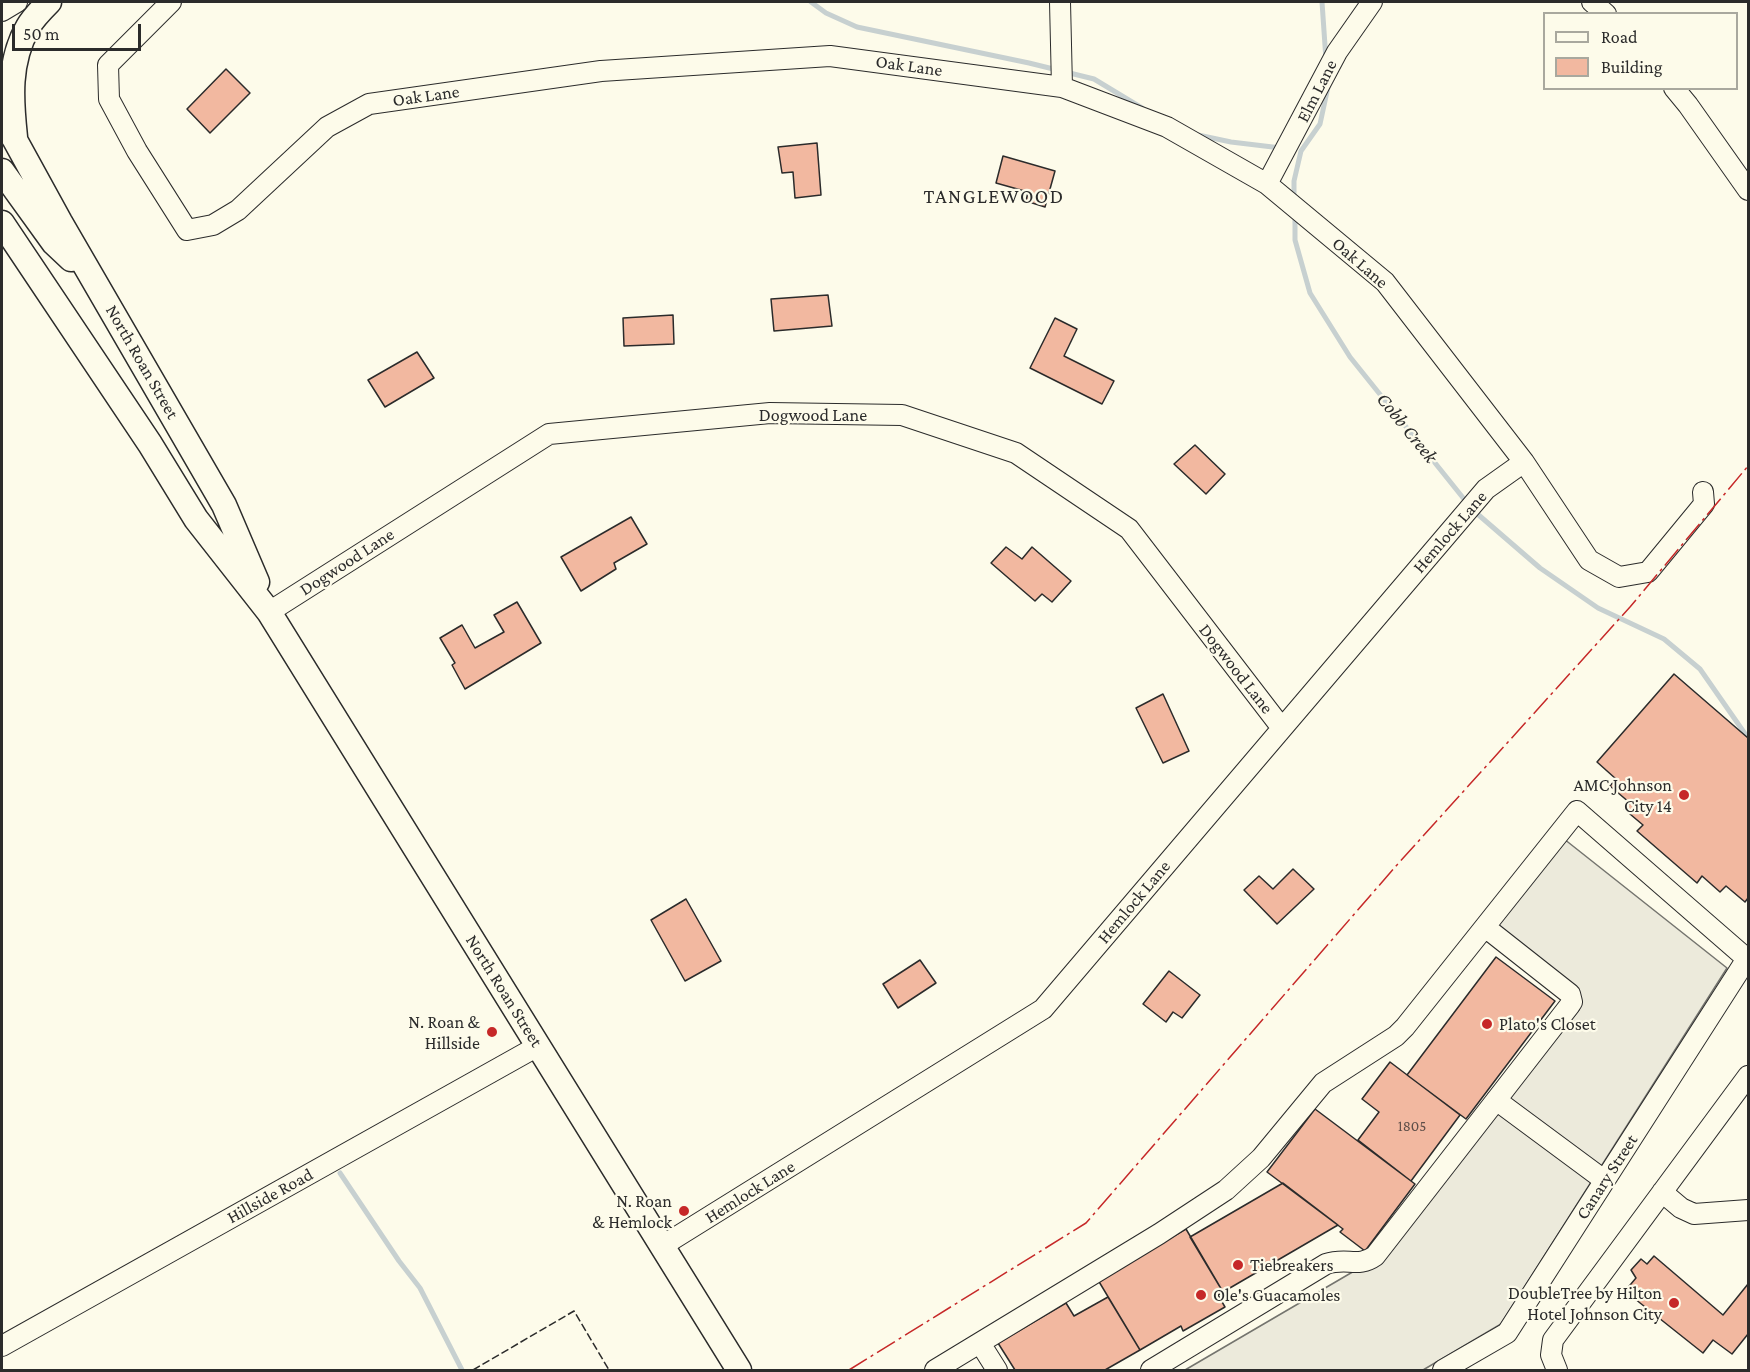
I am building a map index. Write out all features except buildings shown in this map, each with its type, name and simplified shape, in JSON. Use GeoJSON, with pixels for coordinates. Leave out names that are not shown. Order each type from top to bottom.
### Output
{"type":"FeatureCollection","features":[{"type":"Feature","properties":{"kind":"main road"},"geometry":{"type":"LineString","coordinates":[[15,140],[11,94],[13,70],[28,27],[49,2]]}},
{"type":"Feature","properties":{"kind":"main road","name":"North Roan Street"},"geometry":{"type":"LineString","coordinates":[[2,119],[224,504],[269,612]]}},
{"type":"Feature","properties":{"kind":"main road"},"geometry":{"type":"LineString","coordinates":[[2,171],[54,243],[95,281]]}},
{"type":"Feature","properties":{"kind":"main road","name":"North Roan Street"},"geometry":{"type":"LineString","coordinates":[[2,223],[150,444],[196,519],[269,612],[739,1371]]}},
{"type":"Feature","properties":{"kind":"street"},"geometry":{"type":"LineString","coordinates":[[2,11],[17,2]]}},
{"type":"Feature","properties":{"kind":"street","name":"Oak Lane"},"geometry":{"type":"LineString","coordinates":[[171,2],[108,65],[109,99],[137,151],[187,230],[213,225],[238,210],[327,128],[369,104],[601,72],[830,56],[1062,87],[1167,127],[1267,184],[1385,282],[1524,462],[1589,560],[1619,577],[1648,572],[1704,504],[1703,492]]}},
{"type":"Feature","properties":{"kind":"street"},"geometry":{"type":"LineString","coordinates":[[1060,2],[1062,87]]}},
{"type":"Feature","properties":{"kind":"street","name":"Elm Lane"},"geometry":{"type":"LineString","coordinates":[[1267,184],[1337,52],[1372,2]]}},
{"type":"Feature","properties":{"kind":"street"},"geometry":{"type":"LineString","coordinates":[[1592,2],[1604,12]]}},
{"type":"Feature","properties":{"kind":"street"},"geometry":{"type":"LineString","coordinates":[[1676,90],[1749,190]]}},
{"type":"Feature","properties":{"kind":"street","name":"Dogwood Lane"},"geometry":{"type":"LineString","coordinates":[[269,612],[549,434],[770,412],[902,415],[1016,453],[1129,529],[1281,727]]}},
{"type":"Feature","properties":{"kind":"street","name":"Hemlock Lane"},"geometry":{"type":"LineString","coordinates":[[662,1246],[1043,1009],[1486,489],[1524,462]]}},
{"type":"Feature","properties":{"kind":"street"},"geometry":{"type":"LineString","coordinates":[[935,1371],[1159,1234],[1226,1190],[1247,1172],[1323,1083],[1396,1036],[1577,811],[1748,958]]}},
{"type":"Feature","properties":{"kind":"street"},"geometry":{"type":"LineString","coordinates":[[1151,1371],[1326,1264],[1344,1260],[1359,1263],[1375,1256],[1570,1005],[1572,998],[1570,994],[1485,927]]}},
{"type":"Feature","properties":{"kind":"street","name":"Canary Street"},"geometry":{"type":"LineString","coordinates":[[1443,1371],[1507,1333],[1748,958]]}},
{"type":"Feature","properties":{"kind":"street","name":"Hillside Road"},"geometry":{"type":"LineString","coordinates":[[2,1346],[538,1046]]}},
{"type":"Feature","properties":{"kind":"street"},"geometry":{"type":"LineString","coordinates":[[1557,1371],[1551,1355],[1553,1340],[1749,1076]]}},
{"type":"Feature","properties":{"kind":"street"},"geometry":{"type":"LineString","coordinates":[[1496,1100],[1604,1180]]}},
{"type":"Feature","properties":{"kind":"street"},"geometry":{"type":"LineString","coordinates":[[1662,1192],[1681,1208],[1694,1214],[1749,1210]]}},
{"type":"Feature","properties":{"kind":"street"},"geometry":{"type":"LineString","coordinates":[[980,1343],[997,1371]]}},
{"type":"Feature","properties":{"kind":"shaded area"},"geometry":{"type":"Polygon","coordinates":[[[1559,835],[1727,968],[1501,1324],[1423,1370],[1185,1370],[1385,1253],[1579,1010],[1482,935],[1559,835]]]}},
{"type":"Feature","properties":{"kind":"waterway"},"geometry":{"type":"LineString","coordinates":[[811,2],[826,13],[857,27],[1094,79],[1142,108]]}},
{"type":"Feature","properties":{"kind":"waterway","name":"Cobb Creek"},"geometry":{"type":"LineString","coordinates":[[1322,2],[1326,60]]}},
{"type":"Feature","properties":{"kind":"waterway","name":"Cobb Creek"},"geometry":{"type":"LineString","coordinates":[[1294,199],[1294,181],[1301,151],[1320,124],[1328,87]]}},
{"type":"Feature","properties":{"kind":"waterway"},"geometry":{"type":"LineString","coordinates":[[1198,135],[1231,142],[1281,148]]}},
{"type":"Feature","properties":{"kind":"waterway","name":"Cobb Creek"},"geometry":{"type":"LineString","coordinates":[[1295,214],[1295,240],[1310,293],[1350,357],[1468,504]]}},
{"type":"Feature","properties":{"kind":"waterway","name":"Cobb Creek"},"geometry":{"type":"LineString","coordinates":[[1474,511],[1540,568],[1598,608],[1664,639],[1700,669],[1748,738]]}},
{"type":"Feature","properties":{"kind":"waterway"},"geometry":{"type":"LineString","coordinates":[[340,1173],[399,1261],[420,1288],[462,1370]]}},
{"type":"Feature","properties":{"kind":"fence"},"geometry":{"type":"LineString","coordinates":[[473,1370],[574,1311],[609,1370]]}},
{"type":"Feature","properties":{"kind":"power"},"geometry":{"type":"LineString","coordinates":[[849,1370],[1086,1223],[1396,866],[1630,607],[1748,466]]}},
{"type":"Feature","properties":{"kind":"place","name":"AMC Johnson City 14"},"geometry":{"type":"Point","coordinates":[1684,795]}},
{"type":"Feature","properties":{"kind":"place","name":"Plato's Closet"},"geometry":{"type":"Point","coordinates":[1487,1024]}},
{"type":"Feature","properties":{"kind":"place","name":"N. Roan & Hillside"},"geometry":{"type":"Point","coordinates":[492,1032]}},
{"type":"Feature","properties":{"kind":"place","name":"N. Roan & Hemlock"},"geometry":{"type":"Point","coordinates":[684,1211]}},
{"type":"Feature","properties":{"kind":"place","name":"Tiebreakers"},"geometry":{"type":"Point","coordinates":[1238,1265]}},
{"type":"Feature","properties":{"kind":"place","name":"Ole's Guacamoles"},"geometry":{"type":"Point","coordinates":[1201,1295]}},
{"type":"Feature","properties":{"kind":"place","name":"DoubleTree by Hilton Hotel Johnson City"},"geometry":{"type":"Point","coordinates":[1674,1303]}},
{"type":"Feature","properties":{"kind":"district","name":"TANGLEWOOD"},"geometry":{"type":"Point","coordinates":[994,197]}}]}
